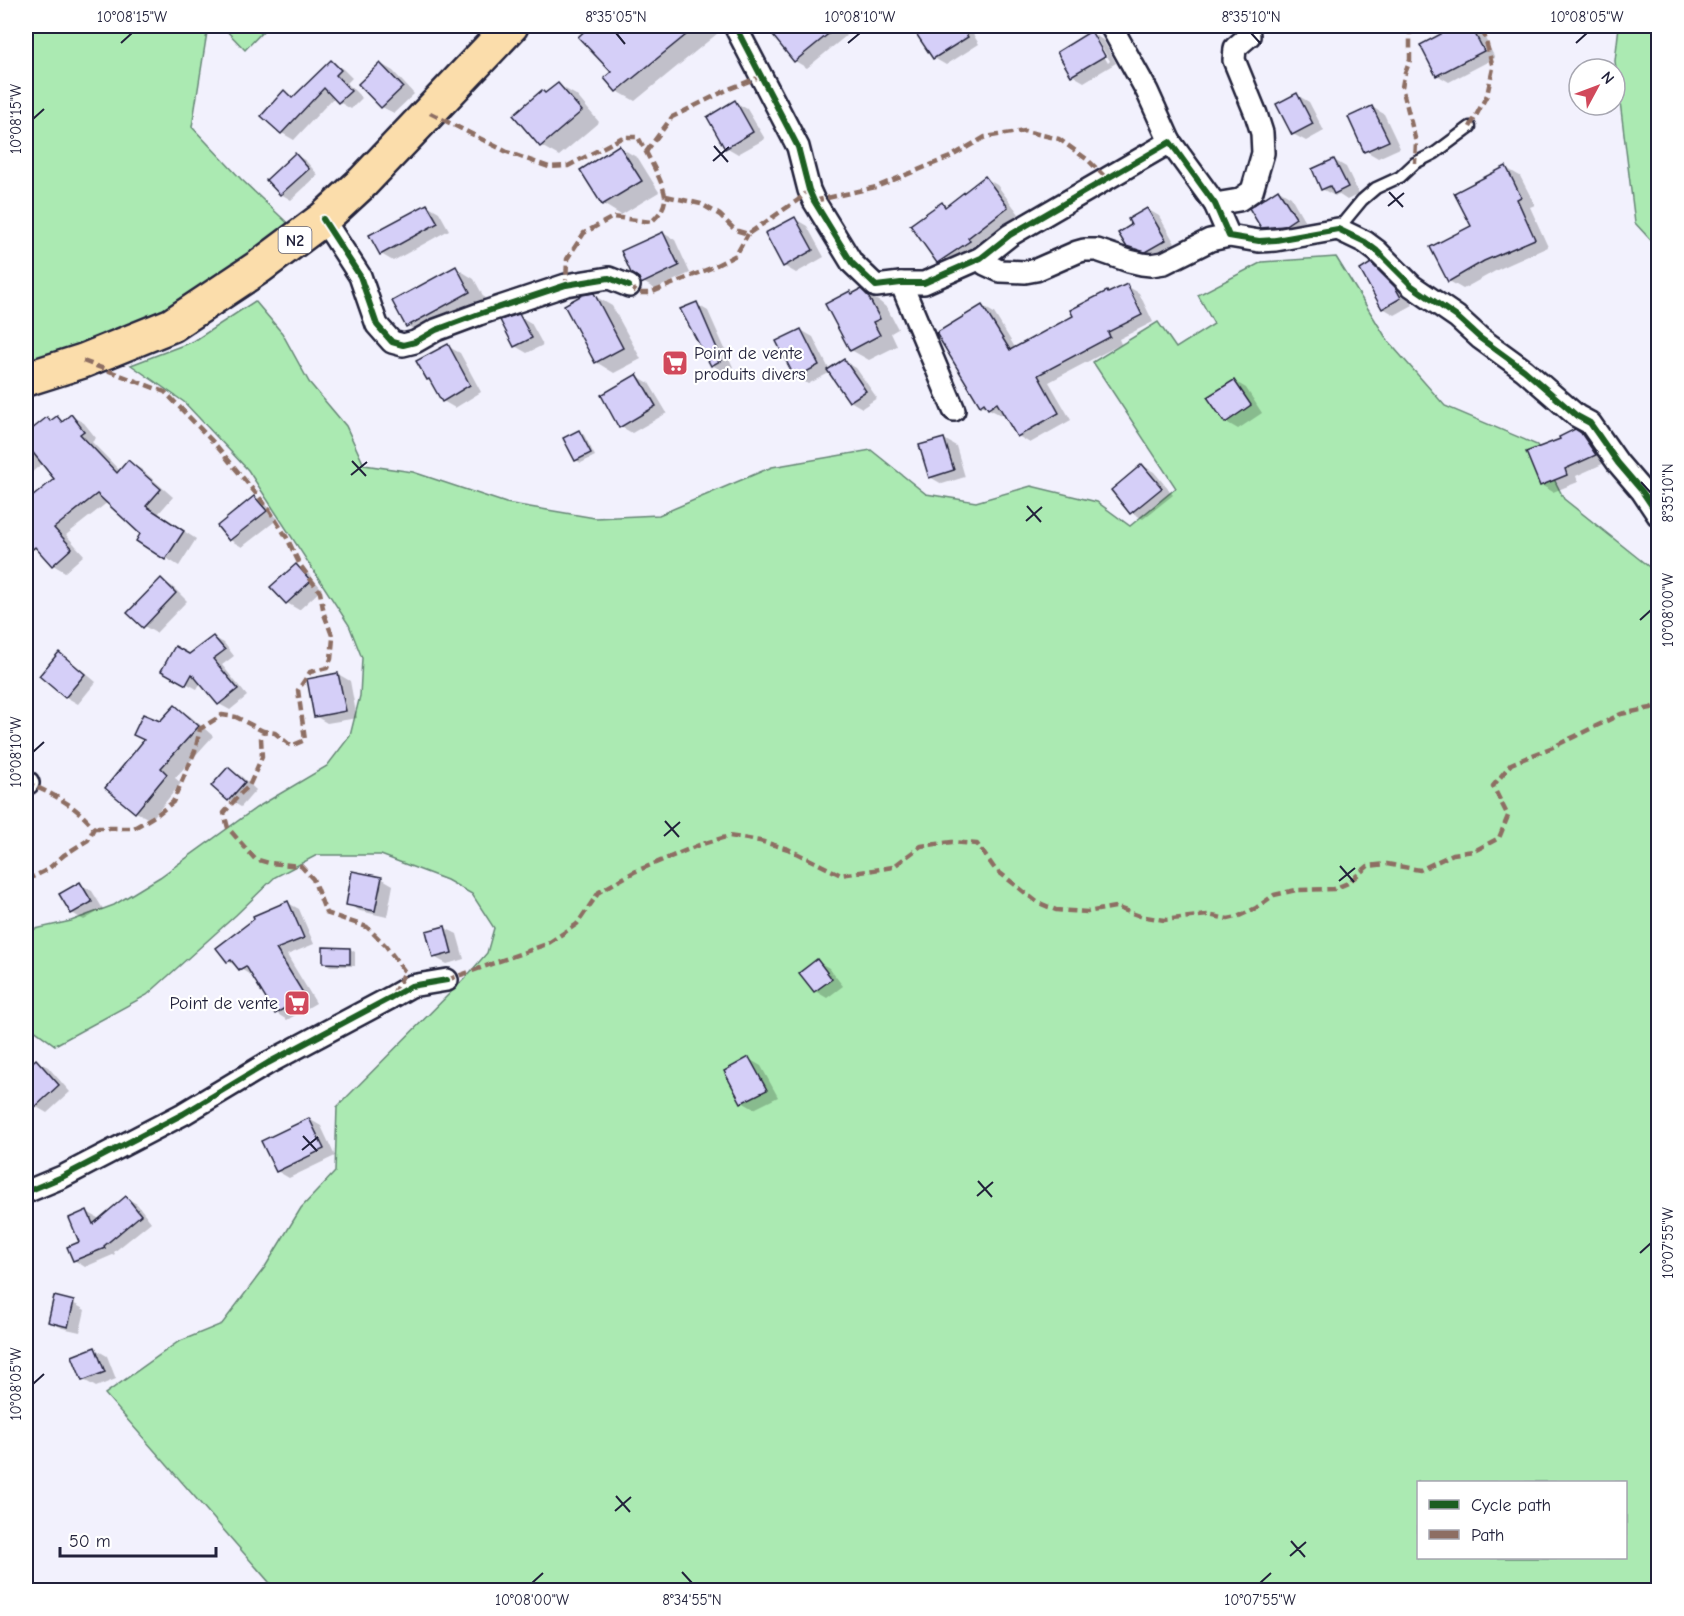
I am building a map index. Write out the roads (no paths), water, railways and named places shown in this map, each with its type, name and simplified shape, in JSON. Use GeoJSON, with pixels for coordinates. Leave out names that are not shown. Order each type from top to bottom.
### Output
{"type":"FeatureCollection","features":[{"type":"Feature","properties":{"kind":"highway","name":"N2"},"geometry":{"type":"LineString","coordinates":[[26,379],[83,361],[172,325],[259,267],[323,219],[363,182],[511,26]]}},
{"type":"Feature","properties":{"kind":"street"},"geometry":{"type":"LineString","coordinates":[[735,26],[798,147],[814,201],[852,263],[876,286],[924,283],[981,258],[1010,235],[1170,142]]}},
{"type":"Feature","properties":{"kind":"street"},"geometry":{"type":"LineString","coordinates":[[1111,26],[1147,91],[1170,142],[1215,204],[1229,236]]}},
{"type":"Feature","properties":{"kind":"street"},"geometry":{"type":"LineString","coordinates":[[1215,204],[1239,200],[1252,192],[1263,153],[1262,133],[1234,60],[1235,48],[1249,36],[1248,26]]}},
{"type":"Feature","properties":{"kind":"street"},"geometry":{"type":"LineString","coordinates":[[323,219],[360,276],[377,325],[392,342],[403,345],[479,314],[566,285],[609,278],[629,286]]}},
{"type":"Feature","properties":{"kind":"street"},"geometry":{"type":"LineString","coordinates":[[981,258],[985,264],[1000,272],[1036,270],[1084,250],[1097,250],[1142,264],[1164,263],[1210,240],[1229,236],[1259,241],[1276,240],[1338,229],[1365,242],[1377,251],[1412,286],[1457,317],[1480,338],[1540,383],[1577,416],[1590,423],[1659,516]]}},
{"type":"Feature","properties":{"kind":"street"},"geometry":{"type":"LineString","coordinates":[[901,283],[954,410]]}},
{"type":"Feature","properties":{"kind":"street"},"geometry":{"type":"LineString","coordinates":[[26,1192],[62,1177],[183,1114],[268,1063],[411,986],[447,980]]}},
{"type":"Feature","properties":{"kind":"lane"},"geometry":{"type":"LineString","coordinates":[[1338,229],[1362,200],[1376,188],[1400,177],[1415,164],[1435,153],[1470,127]]}},
{"type":"Feature","properties":{"kind":"place","name":"Point de vente produits divers"},"geometry":{"type":"Point","coordinates":[675,363]}},
{"type":"Feature","properties":{"kind":"place","name":"Point de vente"},"geometry":{"type":"Point","coordinates":[297,1003]}}]}
